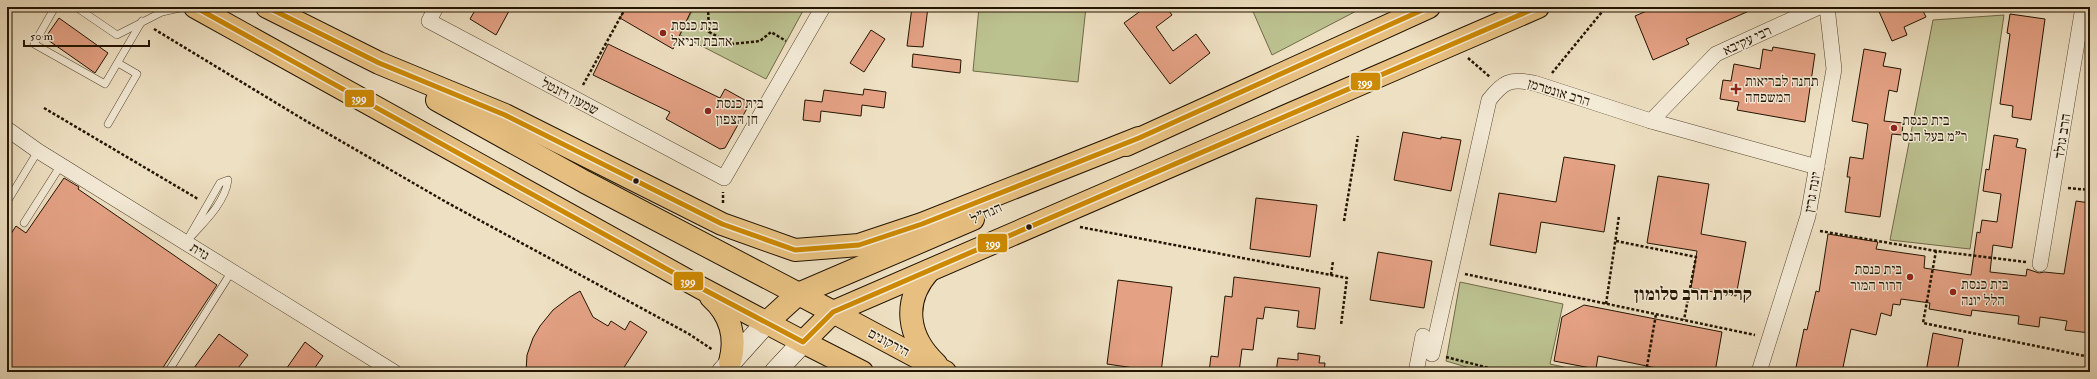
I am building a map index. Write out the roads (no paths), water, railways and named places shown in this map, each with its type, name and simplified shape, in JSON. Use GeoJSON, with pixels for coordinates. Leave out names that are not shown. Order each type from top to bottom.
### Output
{"type":"FeatureCollection","features":[{"type":"Feature","properties":{"kind":"main road"},"geometry":{"type":"LineString","coordinates":[[195,7],[701,288],[862,372]]}},
{"type":"Feature","properties":{"kind":"main road"},"geometry":{"type":"LineString","coordinates":[[267,7],[379,63],[505,115],[722,224],[795,250],[859,245],[922,224],[1139,138]]}},
{"type":"Feature","properties":{"kind":"main road","name":"הנח\"ל"},"geometry":{"type":"LineString","coordinates":[[766,323],[798,294],[986,213],[1139,138],[1429,7]]}},
{"type":"Feature","properties":{"kind":"main road","name":"הנח\"ל"},"geometry":{"type":"LineString","coordinates":[[833,312],[1538,7]]}},
{"type":"Feature","properties":{"kind":"main road","name":"הירקונים"},"geometry":{"type":"LineString","coordinates":[[379,63],[426,94],[592,185],[944,372]]}},
{"type":"Feature","properties":{"kind":"main road"},"geometry":{"type":"LineString","coordinates":[[929,271],[915,289],[911,303],[911,319],[922,348],[944,372]]}},
{"type":"Feature","properties":{"kind":"main road"},"geometry":{"type":"LineString","coordinates":[[701,288],[722,309],[732,330],[733,342],[726,367]]}},
{"type":"Feature","properties":{"kind":"main road"},"geometry":{"type":"LineString","coordinates":[[803,342],[833,312]]}},
{"type":"Feature","properties":{"kind":"street","name":"שמעון ויזנטל"},"geometry":{"type":"LineString","coordinates":[[436,7],[429,21],[724,178],[823,7]]}},
{"type":"Feature","properties":{"kind":"street","name":"רבי עקיבא"},"geometry":{"type":"LineString","coordinates":[[1651,121],[1716,54],[1819,7]]}},
{"type":"Feature","properties":{"kind":"street","name":"יונה גרין"},"geometry":{"type":"LineString","coordinates":[[1759,372],[1804,228],[1817,167],[1834,69],[1827,7]]}},
{"type":"Feature","properties":{"kind":"street","name":"הרב גולד"},"geometry":{"type":"LineString","coordinates":[[2040,264],[2083,7]]}},
{"type":"Feature","properties":{"kind":"street","name":"הרב אונטרמן"},"geometry":{"type":"LineString","coordinates":[[1432,354],[1489,100],[1501,85],[1518,79],[1542,85],[1651,121],[1817,167]]}},
{"type":"Feature","properties":{"kind":"street","name":"גזית"},"geometry":{"type":"LineString","coordinates":[[7,129],[38,151],[394,372]]}},
{"type":"Feature","properties":{"kind":"street"},"geometry":{"type":"LineString","coordinates":[[726,367],[766,323]]}},
{"type":"Feature","properties":{"kind":"street"},"geometry":{"type":"LineString","coordinates":[[1416,372],[1423,336]]}},
{"type":"Feature","properties":{"kind":"street"},"geometry":{"type":"LineString","coordinates":[[775,372],[803,342]]}},
{"type":"Feature","properties":{"kind":"lane"},"geometry":{"type":"LineString","coordinates":[[55,7],[34,44],[105,84],[142,21]]}},
{"type":"Feature","properties":{"kind":"lane"},"geometry":{"type":"LineString","coordinates":[[76,7],[117,34],[162,12],[184,7]]}},
{"type":"Feature","properties":{"kind":"lane"},"geometry":{"type":"LineString","coordinates":[[108,124],[137,74],[118,63]]}},
{"type":"Feature","properties":{"kind":"lane"},"geometry":{"type":"LineString","coordinates":[[7,202],[38,151]]}},
{"type":"Feature","properties":{"kind":"lane"},"geometry":{"type":"LineString","coordinates":[[24,223],[61,165]]}},
{"type":"Feature","properties":{"kind":"lane"},"geometry":{"type":"LineString","coordinates":[[228,180],[227,187],[212,213],[186,242],[220,183],[228,180]]}},
{"type":"Feature","properties":{"kind":"lane"},"geometry":{"type":"LineString","coordinates":[[168,372],[232,271]]}},
{"type":"Feature","properties":{"kind":"place","name":"בית כנסת אהבת דניאל"},"geometry":{"type":"Point","coordinates":[663,33]}},
{"type":"Feature","properties":{"kind":"place","name":"תחנה לבריאות המשפחה"},"geometry":{"type":"Point","coordinates":[1736,89]}},
{"type":"Feature","properties":{"kind":"place","name":"בית כנסת חן הצפון"},"geometry":{"type":"Point","coordinates":[708,111]}},
{"type":"Feature","properties":{"kind":"place","name":"בית כנסת ר\"מ בעל הנס"},"geometry":{"type":"Point","coordinates":[1894,128]}},
{"type":"Feature","properties":{"kind":"place","name":"בית כנסת דרור המור"},"geometry":{"type":"Point","coordinates":[1910,277]}},
{"type":"Feature","properties":{"kind":"place","name":"בית כנסת הלל יונה"},"geometry":{"type":"Point","coordinates":[1953,292]}},
{"type":"Feature","properties":{"kind":"district","name":"קריית הרב סלומון"},"geometry":{"type":"Point","coordinates":[1693,294]}}]}
